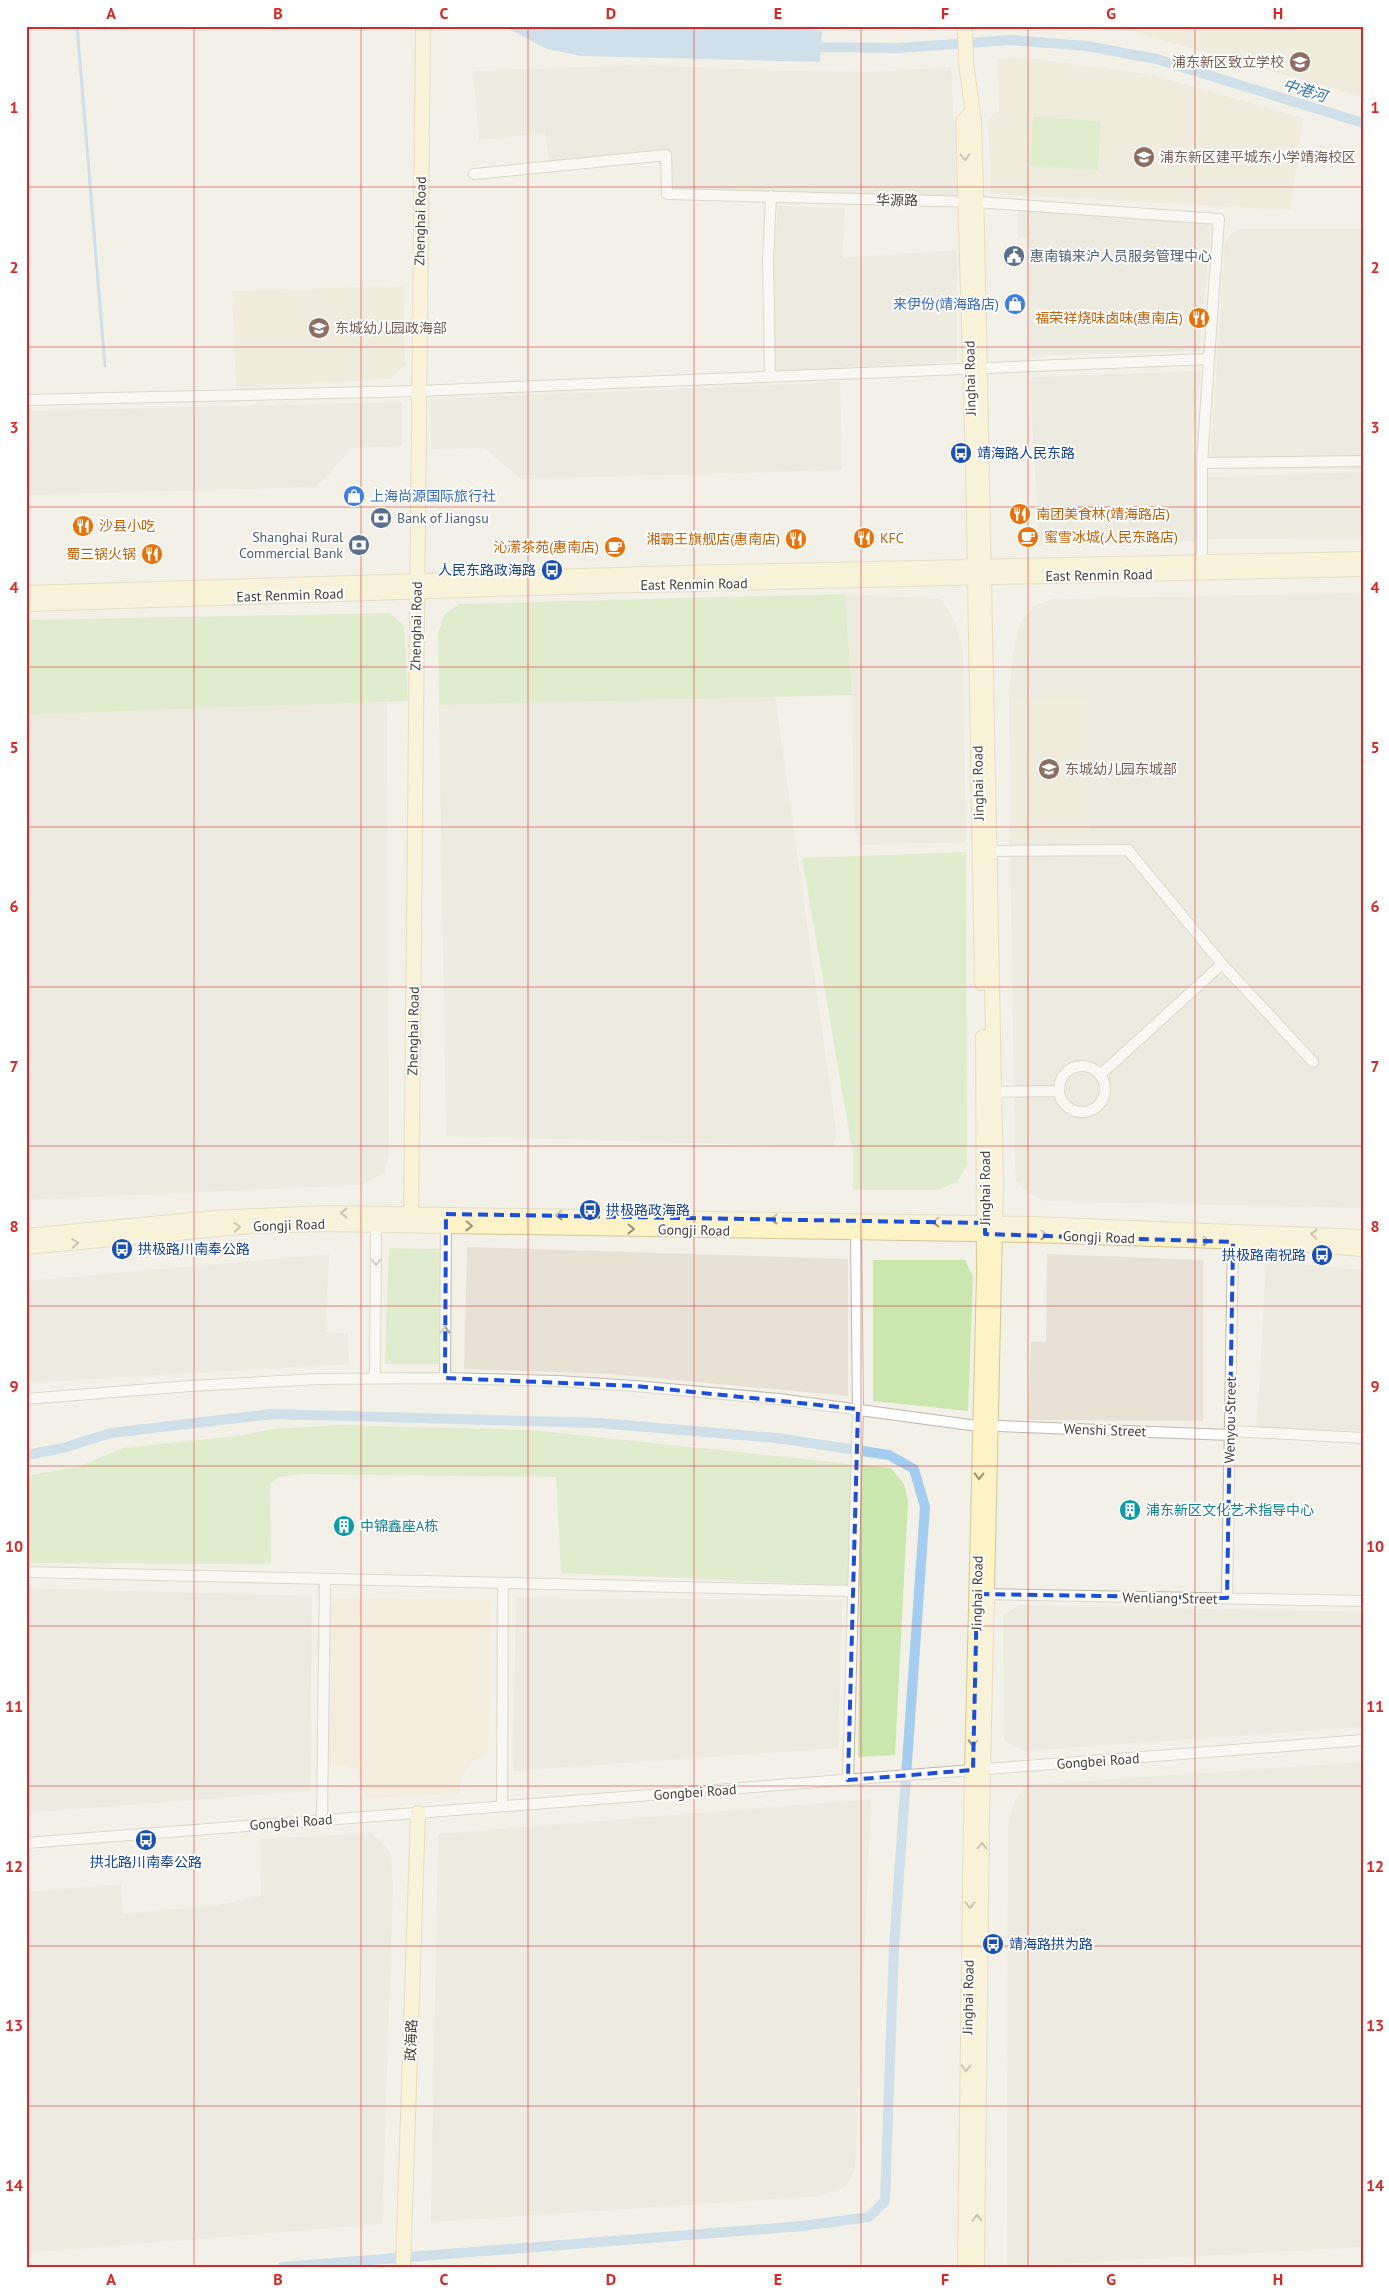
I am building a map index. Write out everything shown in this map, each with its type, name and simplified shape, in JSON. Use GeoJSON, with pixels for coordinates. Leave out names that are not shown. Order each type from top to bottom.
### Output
{"type":"FeatureCollection","features":[{"type":"Feature","properties":{"kind":"street","name":"Zhenghai Road"},"geometry":{"type":"LineString","coordinates":[[411,1219],[423,26]]}},
{"type":"Feature","properties":{"kind":"street","name":"Jinghai Road"},"geometry":{"type":"LineString","coordinates":[[965,26],[966,64],[972,112],[963,122],[971,201],[980,573],[990,1229],[978,1770],[966,2112],[965,2267]]}},
{"type":"Feature","properties":{"kind":"street","name":"华源路"},"geometry":{"type":"LineString","coordinates":[[474,174],[666,155],[667,194],[971,201],[1219,219],[1209,359]]}},
{"type":"Feature","properties":{"kind":"street"},"geometry":{"type":"LineString","coordinates":[[770,196],[768,259],[770,376]]}},
{"type":"Feature","properties":{"kind":"street"},"geometry":{"type":"LineString","coordinates":[[26,400],[418,391],[1209,359],[1202,463],[1202,563]]}},
{"type":"Feature","properties":{"kind":"street"},"geometry":{"type":"LineString","coordinates":[[1202,463],[1363,461]]}},
{"type":"Feature","properties":{"kind":"street","name":"East Renmin Road"},"geometry":{"type":"LineString","coordinates":[[980,573],[1202,563],[1363,559]]}},
{"type":"Feature","properties":{"kind":"street","name":"East Renmin Road"},"geometry":{"type":"LineString","coordinates":[[26,593],[980,573],[1363,569]]}},
{"type":"Feature","properties":{"kind":"street","name":"East Renmin Road"},"geometry":{"type":"LineString","coordinates":[[26,604],[417,586]]}},
{"type":"Feature","properties":{"kind":"street"},"geometry":{"type":"LineString","coordinates":[[985,851],[1128,850],[1222,964],[1313,1062]]}},
{"type":"Feature","properties":{"kind":"street"},"geometry":{"type":"LineString","coordinates":[[1100,1075],[1222,964]]}},
{"type":"Feature","properties":{"kind":"street"},"geometry":{"type":"LineString","coordinates":[[1077,1067],[1091,1068],[1100,1075],[1104,1083],[1104,1097],[1101,1103],[1090,1111],[1076,1112],[1070,1109],[1061,1099],[1059,1090],[1061,1079],[1066,1073],[1077,1067]]}},
{"type":"Feature","properties":{"kind":"street"},"geometry":{"type":"LineString","coordinates":[[989,1092],[1059,1090]]}},
{"type":"Feature","properties":{"kind":"street","name":"Gongji Road"},"geometry":{"type":"LineString","coordinates":[[26,1236],[251,1215],[856,1232],[990,1229],[1363,1249]]}},
{"type":"Feature","properties":{"kind":"street"},"geometry":{"type":"LineString","coordinates":[[375,1378],[376,1219]]}},
{"type":"Feature","properties":{"kind":"street","name":"Gongji Road"},"geometry":{"type":"LineString","coordinates":[[26,1247],[252,1226],[376,1219]]}},
{"type":"Feature","properties":{"kind":"street"},"geometry":{"type":"LineString","coordinates":[[445,1378],[446,1220]]}},
{"type":"Feature","properties":{"kind":"street","name":"Gongji Road"},"geometry":{"type":"LineString","coordinates":[[446,1220],[990,1229],[1268,1231],[1363,1237]]}},
{"type":"Feature","properties":{"kind":"street"},"geometry":{"type":"LineString","coordinates":[[848,1780],[858,1409],[856,1232]]}},
{"type":"Feature","properties":{"kind":"street","name":"Wenyou Street"},"geometry":{"type":"LineString","coordinates":[[1227,1598],[1233,1242]]}},
{"type":"Feature","properties":{"kind":"street","name":"Wenshi Street"},"geometry":{"type":"LineString","coordinates":[[26,1399],[200,1385],[375,1378],[445,1378],[635,1386],[779,1399],[986,1426],[1363,1438]]}},
{"type":"Feature","properties":{"kind":"street"},"geometry":{"type":"LineString","coordinates":[[26,1572],[853,1591]]}},
{"type":"Feature","properties":{"kind":"street"},"geometry":{"type":"LineString","coordinates":[[322,1820],[325,1579]]}},
{"type":"Feature","properties":{"kind":"street"},"geometry":{"type":"LineString","coordinates":[[502,1806],[503,1583]]}},
{"type":"Feature","properties":{"kind":"street","name":"Wenliang Street"},"geometry":{"type":"LineString","coordinates":[[982,1594],[1363,1601]]}},
{"type":"Feature","properties":{"kind":"street","name":"Gongbei Road"},"geometry":{"type":"LineString","coordinates":[[26,1843],[1363,1740]]}},
{"type":"Feature","properties":{"kind":"street","name":"Jinghai Road"},"geometry":{"type":"LineString","coordinates":[[977,2267],[978,1770]]}},
{"type":"Feature","properties":{"kind":"street","name":"政海路"},"geometry":{"type":"LineString","coordinates":[[403,2267],[418,1813]]}},
{"type":"Feature","properties":{"kind":"highlighted area"},"geometry":{"type":"Polygon","coordinates":[[[446,1214],[985,1223],[985,1234],[1233,1242],[1227,1598],[977,1594],[973,1770],[848,1780],[858,1409],[635,1386],[445,1378],[446,1214]]]}},
{"type":"Feature","properties":{"kind":"shaded area","name":"浦东新区致立学校"},"geometry":{"type":"Polygon","coordinates":[[[1112,26],[1363,26],[1363,97],[1112,26]]]}},
{"type":"Feature","properties":{"kind":"shaded area","name":"浦东新区建平城东小学靖海校区"},"geometry":{"type":"Polygon","coordinates":[[[1022,57],[1148,74],[1304,118],[1290,210],[991,194],[988,119],[999,111],[997,59],[1022,57]]]}},
{"type":"Feature","properties":{"kind":"shaded area"},"geometry":{"type":"Polygon","coordinates":[[[640,65],[871,72],[951,67],[957,197],[673,190],[670,153],[657,150],[549,161],[545,133],[479,140],[473,71],[640,65]]]}},
{"type":"Feature","properties":{"kind":"shaded area"},"geometry":{"type":"Polygon","coordinates":[[[778,206],[845,208],[842,258],[957,250],[957,361],[774,371],[774,261],[778,206]]]}},
{"type":"Feature","properties":{"kind":"shaded area"},"geometry":{"type":"Polygon","coordinates":[[[1018,211],[1211,224],[1200,351],[1028,356],[1028,238],[1018,238],[1018,211]]]}},
{"type":"Feature","properties":{"kind":"shaded area"},"geometry":{"type":"Polygon","coordinates":[[[1241,229],[1363,229],[1363,469],[1210,469],[1225,243],[1232,233],[1241,229]]]}},
{"type":"Feature","properties":{"kind":"shaded area","name":"东城幼儿园政海部"},"geometry":{"type":"Polygon","coordinates":[[[404,286],[405,365],[390,379],[236,388],[232,291],[404,286]]]}},
{"type":"Feature","properties":{"kind":"shaded area"},"geometry":{"type":"Polygon","coordinates":[[[1201,371],[1192,438],[1197,541],[1039,546],[1030,383],[1033,377],[1201,371]]]}},
{"type":"Feature","properties":{"kind":"shaded area"},"geometry":{"type":"Polygon","coordinates":[[[840,382],[842,470],[520,479],[485,448],[432,449],[429,399],[840,382]]]}},
{"type":"Feature","properties":{"kind":"shaded area"},"geometry":{"type":"Polygon","coordinates":[[[402,402],[402,446],[352,448],[316,487],[26,495],[26,411],[402,402]]]}},
{"type":"Feature","properties":{"kind":"shaded area"},"geometry":{"type":"Polygon","coordinates":[[[1363,472],[1363,538],[1207,539],[1208,477],[1363,472]]]}},
{"type":"Feature","properties":{"kind":"shaded area"},"geometry":{"type":"Polygon","coordinates":[[[1363,593],[1363,1208],[1044,1201],[1028,1194],[1016,1180],[1015,1161],[1010,840],[1089,839],[1087,698],[1009,698],[1013,653],[1020,623],[1034,606],[1053,599],[1363,593]]]}},
{"type":"Feature","properties":{"kind":"shaded area"},"geometry":{"type":"Polygon","coordinates":[[[845,594],[940,599],[954,620],[963,650],[966,842],[861,845],[854,828],[852,695],[845,594]]]}},
{"type":"Feature","properties":{"kind":"shaded area"},"geometry":{"type":"Polygon","coordinates":[[[775,696],[837,1137],[832,1147],[446,1136],[439,705],[775,696]]]}},
{"type":"Feature","properties":{"kind":"shaded area","name":"东城幼儿园东城部"},"geometry":{"type":"Polygon","coordinates":[[[1009,698],[1087,698],[1089,839],[1010,840],[1009,698]]]}},
{"type":"Feature","properties":{"kind":"shaded area"},"geometry":{"type":"Polygon","coordinates":[[[387,702],[389,1155],[384,1173],[361,1185],[26,1200],[26,715],[387,702]]]}},
{"type":"Feature","properties":{"kind":"shaded area"},"geometry":{"type":"Polygon","coordinates":[[[467,1247],[848,1259],[848,1396],[612,1374],[464,1369],[467,1247]]]}},
{"type":"Feature","properties":{"kind":"shaded area"},"geometry":{"type":"Polygon","coordinates":[[[329,1254],[325,1332],[348,1333],[349,1364],[26,1383],[26,1281],[329,1254]]]}},
{"type":"Feature","properties":{"kind":"shaded area"},"geometry":{"type":"Polygon","coordinates":[[[1047,1254],[1203,1260],[1203,1421],[1028,1420],[1031,1341],[1046,1342],[1047,1254]]]}},
{"type":"Feature","properties":{"kind":"shaded area"},"geometry":{"type":"Polygon","coordinates":[[[1266,1261],[1363,1270],[1363,1431],[1257,1427],[1266,1261]]]}},
{"type":"Feature","properties":{"kind":"shaded area"},"geometry":{"type":"Polygon","coordinates":[[[26,1588],[312,1596],[310,1791],[26,1813],[26,1588]]]}},
{"type":"Feature","properties":{"kind":"shaded area"},"geometry":{"type":"Polygon","coordinates":[[[335,1598],[491,1600],[488,1752],[470,1763],[463,1774],[459,1794],[366,1798],[355,1769],[345,1765],[328,1764],[329,1605],[335,1598]]]}},
{"type":"Feature","properties":{"kind":"shaded area"},"geometry":{"type":"Polygon","coordinates":[[[516,1598],[842,1600],[838,1748],[513,1771],[516,1598]]]}},
{"type":"Feature","properties":{"kind":"shaded area"},"geometry":{"type":"Polygon","coordinates":[[[1020,1605],[1363,1612],[1363,1727],[1024,1751],[1004,1741],[1003,1615],[1020,1605]]]}},
{"type":"Feature","properties":{"kind":"shaded area"},"geometry":{"type":"Polygon","coordinates":[[[1363,1762],[1363,2247],[1007,2267],[1008,1823],[1016,1798],[1027,1785],[1363,1762]]]}},
{"type":"Feature","properties":{"kind":"shaded area"},"geometry":{"type":"Polygon","coordinates":[[[871,1799],[855,2170],[846,2186],[822,2196],[431,2222],[438,1834],[871,1799]]]}},
{"type":"Feature","properties":{"kind":"shaded area"},"geometry":{"type":"Polygon","coordinates":[[[372,1833],[390,1852],[393,1887],[382,2224],[26,2253],[26,1892],[121,1884],[123,1914],[218,1905],[261,1896],[260,1839],[372,1833]]]}},
{"type":"Feature","properties":{"kind":"green space"},"geometry":{"type":"Polygon","coordinates":[[[1033,117],[1101,121],[1098,170],[1030,166],[1033,117]]]}},
{"type":"Feature","properties":{"kind":"green space"},"geometry":{"type":"Polygon","coordinates":[[[845,594],[852,695],[439,705],[438,632],[445,614],[459,604],[845,594]]]}},
{"type":"Feature","properties":{"kind":"green space"},"geometry":{"type":"Polygon","coordinates":[[[390,613],[404,626],[408,701],[26,715],[26,620],[390,613]]]}},
{"type":"Feature","properties":{"kind":"green space"},"geometry":{"type":"Polygon","coordinates":[[[966,852],[967,1166],[957,1182],[938,1190],[853,1190],[853,1154],[802,858],[966,852]]]}},
{"type":"Feature","properties":{"kind":"green space"},"geometry":{"type":"Polygon","coordinates":[[[389,1248],[442,1249],[439,1364],[385,1364],[389,1248]]]}},
{"type":"Feature","properties":{"kind":"green space"},"geometry":{"type":"Polygon","coordinates":[[[873,1260],[965,1260],[973,1276],[968,1411],[873,1401],[873,1260]]]}},
{"type":"Feature","properties":{"kind":"green space"},"geometry":{"type":"Polygon","coordinates":[[[338,1425],[529,1430],[891,1468],[904,1484],[908,1501],[895,1755],[858,1757],[860,1586],[561,1573],[556,1477],[302,1474],[279,1477],[270,1484],[271,1564],[26,1563],[26,1476],[80,1466],[123,1448],[244,1435],[273,1429],[338,1425]]]}},
{"type":"Feature","properties":{"kind":"water"},"geometry":{"type":"Polygon","coordinates":[[[503,26],[783,26],[822,31],[820,62],[581,56],[547,49],[503,26]]]}},
{"type":"Feature","properties":{"kind":"waterway"},"geometry":{"type":"LineString","coordinates":[[77,26],[105,366]]}},
{"type":"Feature","properties":{"kind":"waterway","name":"中港河"},"geometry":{"type":"LineString","coordinates":[[808,47],[899,48],[1011,40],[1087,46],[1156,59],[1363,123]]}},
{"type":"Feature","properties":{"kind":"waterway"},"geometry":{"type":"LineString","coordinates":[[26,1455],[63,1448],[111,1433],[272,1414],[599,1423],[777,1438],[889,1455],[914,1469],[925,1507],[894,1947],[885,2201],[869,2217],[802,2226],[282,2267]]}},
{"type":"Feature","properties":{"kind":"place","name":"浦东新区致立学校"},"geometry":{"type":"Point","coordinates":[1300,62]}},
{"type":"Feature","properties":{"kind":"place","name":"浦东新区建平城东小学靖海校区"},"geometry":{"type":"Point","coordinates":[1144,157]}},
{"type":"Feature","properties":{"kind":"place","name":"惠南镇来沪人员服务管理中心"},"geometry":{"type":"Point","coordinates":[1014,256]}},
{"type":"Feature","properties":{"kind":"place","name":"来伊份(靖海路店)"},"geometry":{"type":"Point","coordinates":[1015,304]}},
{"type":"Feature","properties":{"kind":"place","name":"福荣祥烧味卤味(惠南店)"},"geometry":{"type":"Point","coordinates":[1199,318]}},
{"type":"Feature","properties":{"kind":"place","name":"东城幼儿园政海部"},"geometry":{"type":"Point","coordinates":[319,328]}},
{"type":"Feature","properties":{"kind":"place","name":"靖海路人民东路"},"geometry":{"type":"Point","coordinates":[961,453]}},
{"type":"Feature","properties":{"kind":"place","name":"上海尚源国际旅行社"},"geometry":{"type":"Point","coordinates":[354,496]}},
{"type":"Feature","properties":{"kind":"place","name":"南团美食林(靖海路店)"},"geometry":{"type":"Point","coordinates":[1020,514]}},
{"type":"Feature","properties":{"kind":"place","name":"Bank of Jiangsu"},"geometry":{"type":"Point","coordinates":[381,518]}},
{"type":"Feature","properties":{"kind":"place","name":"沙县小吃"},"geometry":{"type":"Point","coordinates":[83,526]}},
{"type":"Feature","properties":{"kind":"place","name":"蜜雪冰城(人民东路店)"},"geometry":{"type":"Point","coordinates":[1028,537]}},
{"type":"Feature","properties":{"kind":"place","name":"KFC"},"geometry":{"type":"Point","coordinates":[864,538]}},
{"type":"Feature","properties":{"kind":"place","name":"湘霸王旗舰店(惠南店)"},"geometry":{"type":"Point","coordinates":[796,539]}},
{"type":"Feature","properties":{"kind":"place","name":"Shanghai Rural Commercial Bank"},"geometry":{"type":"Point","coordinates":[359,545]}},
{"type":"Feature","properties":{"kind":"place","name":"沁潆茶苑(惠南店)"},"geometry":{"type":"Point","coordinates":[615,547]}},
{"type":"Feature","properties":{"kind":"place","name":"蜀三锅火锅"},"geometry":{"type":"Point","coordinates":[152,554]}},
{"type":"Feature","properties":{"kind":"place","name":"人民东路政海路"},"geometry":{"type":"Point","coordinates":[552,570]}},
{"type":"Feature","properties":{"kind":"place","name":"东城幼儿园东城部"},"geometry":{"type":"Point","coordinates":[1049,769]}},
{"type":"Feature","properties":{"kind":"place","name":"拱极路政海路"},"geometry":{"type":"Point","coordinates":[590,1210]}},
{"type":"Feature","properties":{"kind":"place","name":"拱极路川南奉公路"},"geometry":{"type":"Point","coordinates":[122,1249]}},
{"type":"Feature","properties":{"kind":"place","name":"拱极路南祝路"},"geometry":{"type":"Point","coordinates":[1322,1255]}},
{"type":"Feature","properties":{"kind":"place","name":"浦东新区文化艺术指导中心"},"geometry":{"type":"Point","coordinates":[1130,1510]}},
{"type":"Feature","properties":{"kind":"place","name":"中锦鑫座A栋"},"geometry":{"type":"Point","coordinates":[344,1526]}},
{"type":"Feature","properties":{"kind":"place","name":"拱北路川南奉公路"},"geometry":{"type":"Point","coordinates":[146,1840]}},
{"type":"Feature","properties":{"kind":"place","name":"靖海路拱为路"},"geometry":{"type":"Point","coordinates":[993,1944]}}]}
